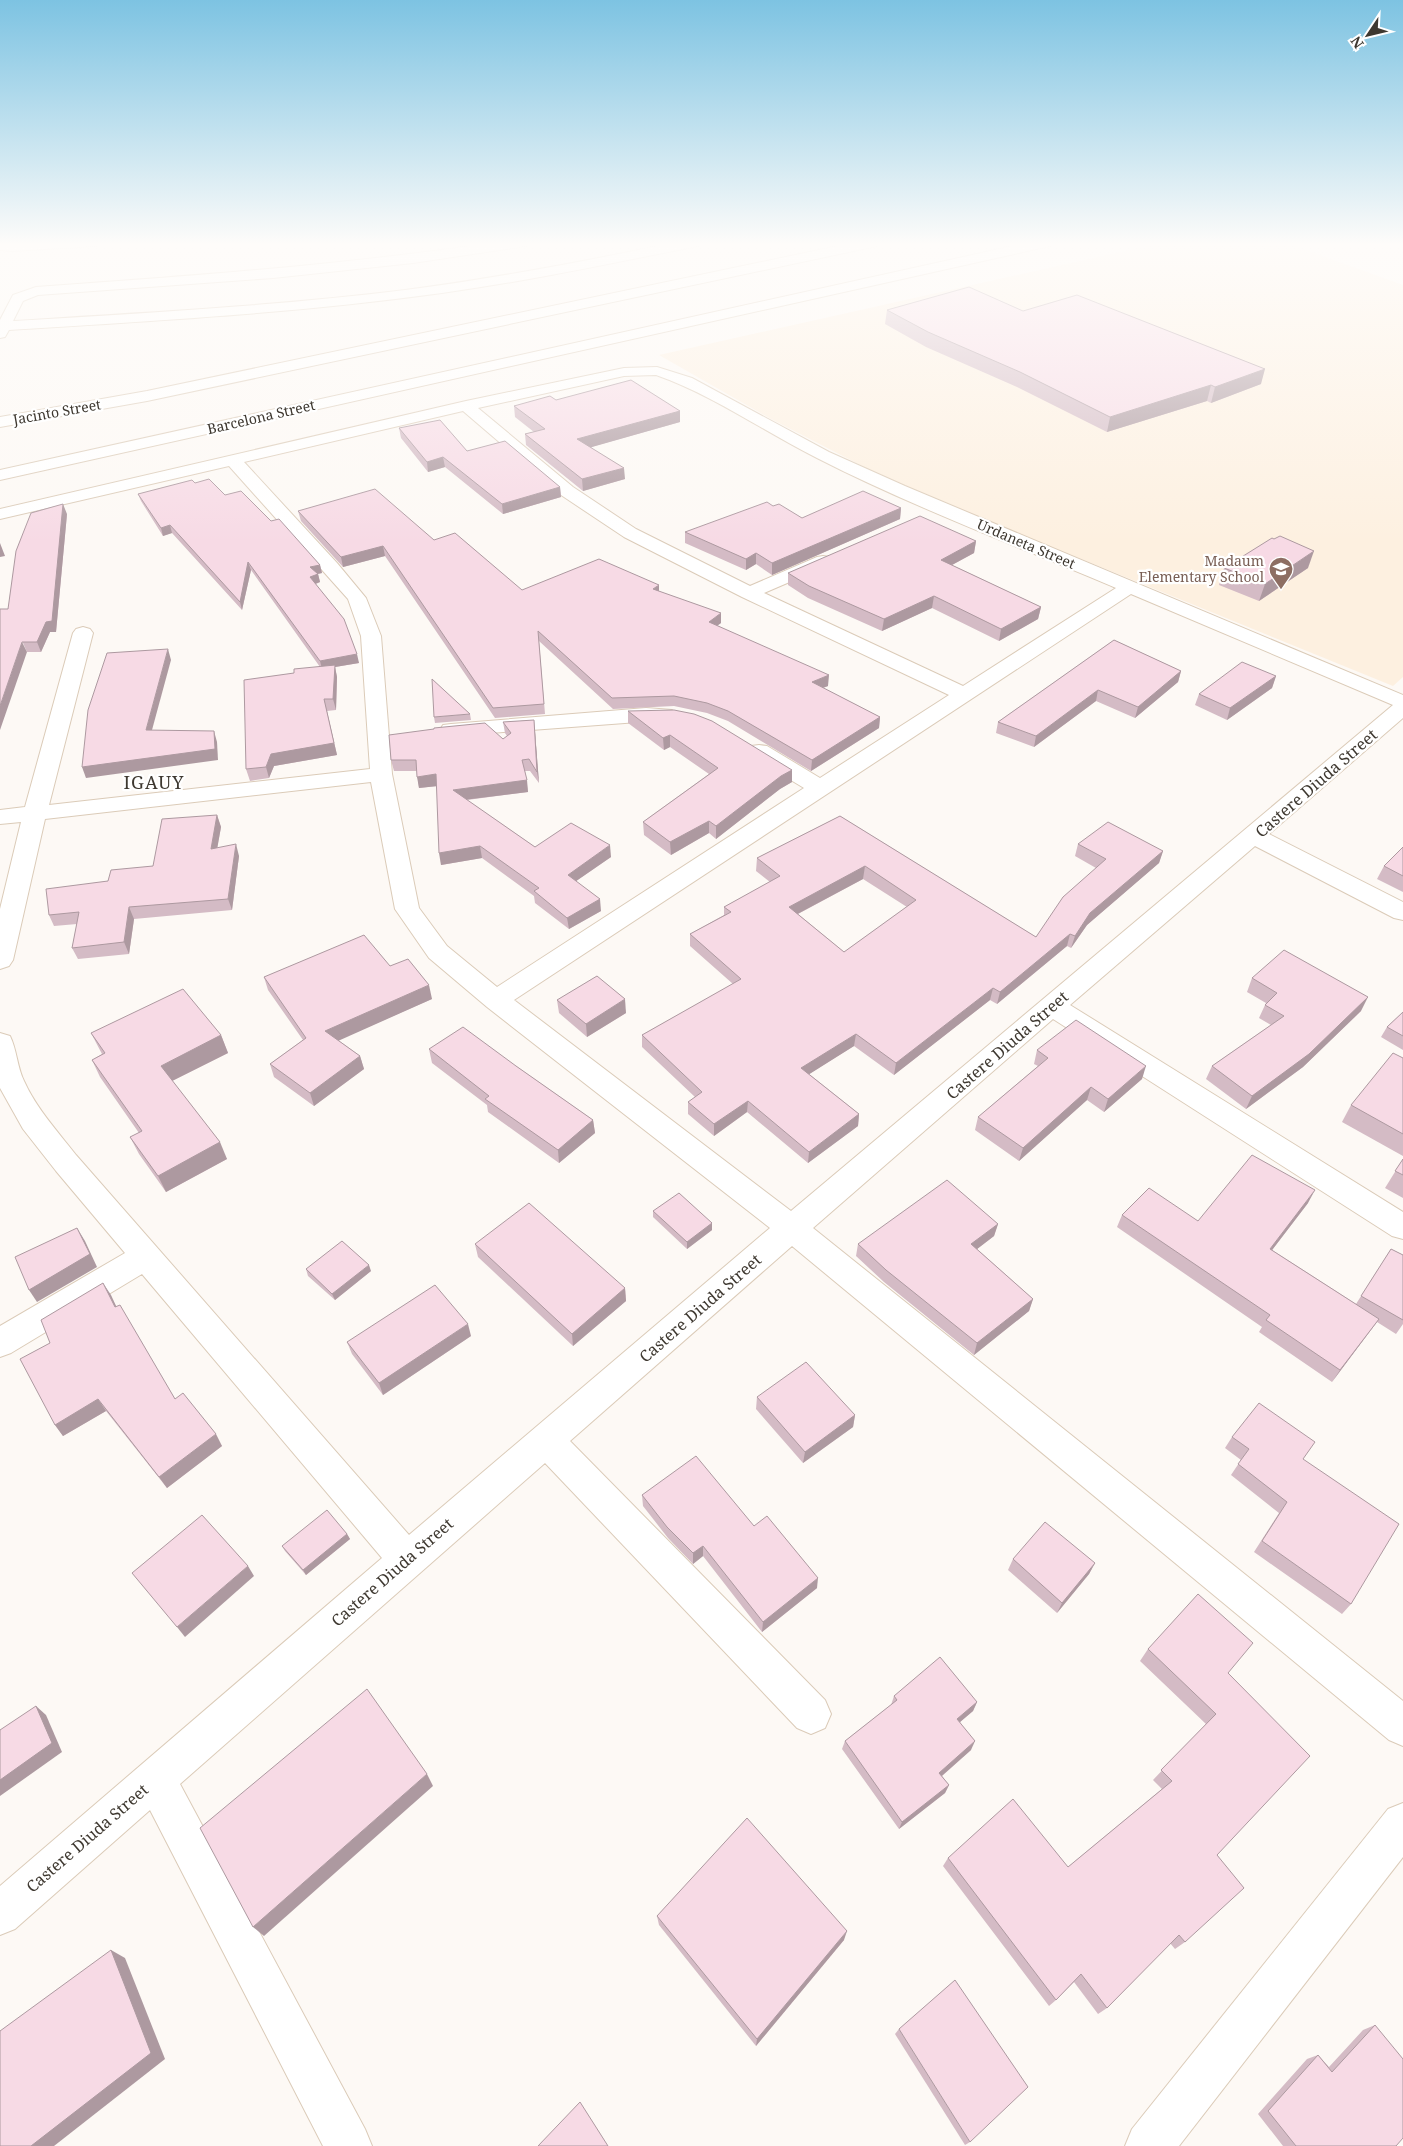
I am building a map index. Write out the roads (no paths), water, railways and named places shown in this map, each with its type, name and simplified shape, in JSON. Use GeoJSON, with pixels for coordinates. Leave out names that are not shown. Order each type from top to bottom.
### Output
{"type":"FeatureCollection","features":[{"type":"Feature","properties":{"kind":"street","name":"Jacinto Street"},"geometry":{"type":"LineString","coordinates":[[0,422],[147,396],[401,342]]}},
{"type":"Feature","properties":{"kind":"street","name":"Barcelona Street"},"geometry":{"type":"LineString","coordinates":[[0,476],[603,342]]}},
{"type":"Feature","properties":{"kind":"street","name":"Urdaneta Street"},"geometry":{"type":"LineString","coordinates":[[0,514],[466,406],[624,372],[657,371],[673,375],[703,388],[823,455],[943,509],[1403,702]]}},
{"type":"Feature","properties":{"kind":"street"},"geometry":{"type":"LineString","coordinates":[[466,406],[567,491],[630,533],[749,593],[964,694]]}},
{"type":"Feature","properties":{"kind":"street"},"geometry":{"type":"LineString","coordinates":[[233,460],[332,567],[357,598],[371,636],[388,735],[381,774],[407,909],[438,952],[496,1000],[793,1229],[1403,1726]]}},
{"type":"Feature","properties":{"kind":"street"},"geometry":{"type":"LineString","coordinates":[[925,517],[943,509]]}},
{"type":"Feature","properties":{"kind":"street"},"geometry":{"type":"LineString","coordinates":[[749,593],[837,555]]}},
{"type":"Feature","properties":{"kind":"street"},"geometry":{"type":"LineString","coordinates":[[496,1000],[1130,587]]}},
{"type":"Feature","properties":{"kind":"street"},"geometry":{"type":"LineString","coordinates":[[0,960],[83,633]]}},
{"type":"Feature","properties":{"kind":"street","name":"Castere Diuda Street"},"geometry":{"type":"LineString","coordinates":[[0,1914],[406,1559],[1403,707]]}},
{"type":"Feature","properties":{"kind":"street"},"geometry":{"type":"LineString","coordinates":[[428,732],[646,714],[683,716]]}},
{"type":"Feature","properties":{"kind":"street"},"geometry":{"type":"LineString","coordinates":[[745,742],[820,788]]}},
{"type":"Feature","properties":{"kind":"street"},"geometry":{"type":"LineString","coordinates":[[0,817],[381,774]]}},
{"type":"Feature","properties":{"kind":"street"},"geometry":{"type":"LineString","coordinates":[[1254,836],[1403,912]]}},
{"type":"Feature","properties":{"kind":"street"},"geometry":{"type":"LineString","coordinates":[[1052,1006],[1403,1227]]}},
{"type":"Feature","properties":{"kind":"street"},"geometry":{"type":"LineString","coordinates":[[0,1043],[10,1081],[33,1121],[66,1163],[406,1559]]}},
{"type":"Feature","properties":{"kind":"street"},"geometry":{"type":"LineString","coordinates":[[0,1343],[146,1256]]}},
{"type":"Feature","properties":{"kind":"street"},"geometry":{"type":"LineString","coordinates":[[546,1440],[811,1714]]}},
{"type":"Feature","properties":{"kind":"street"},"geometry":{"type":"LineString","coordinates":[[155,1779],[348,2146]]}},
{"type":"Feature","properties":{"kind":"street"},"geometry":{"type":"LineString","coordinates":[[1149,2146],[1403,1824]]}},
{"type":"Feature","properties":{"kind":"place","name":"Madaum Elementary School"},"geometry":{"type":"Point","coordinates":[1281,590]}},
{"type":"Feature","properties":{"kind":"district","name":"IGAUY"},"geometry":{"type":"Point","coordinates":[154,783]}}]}
